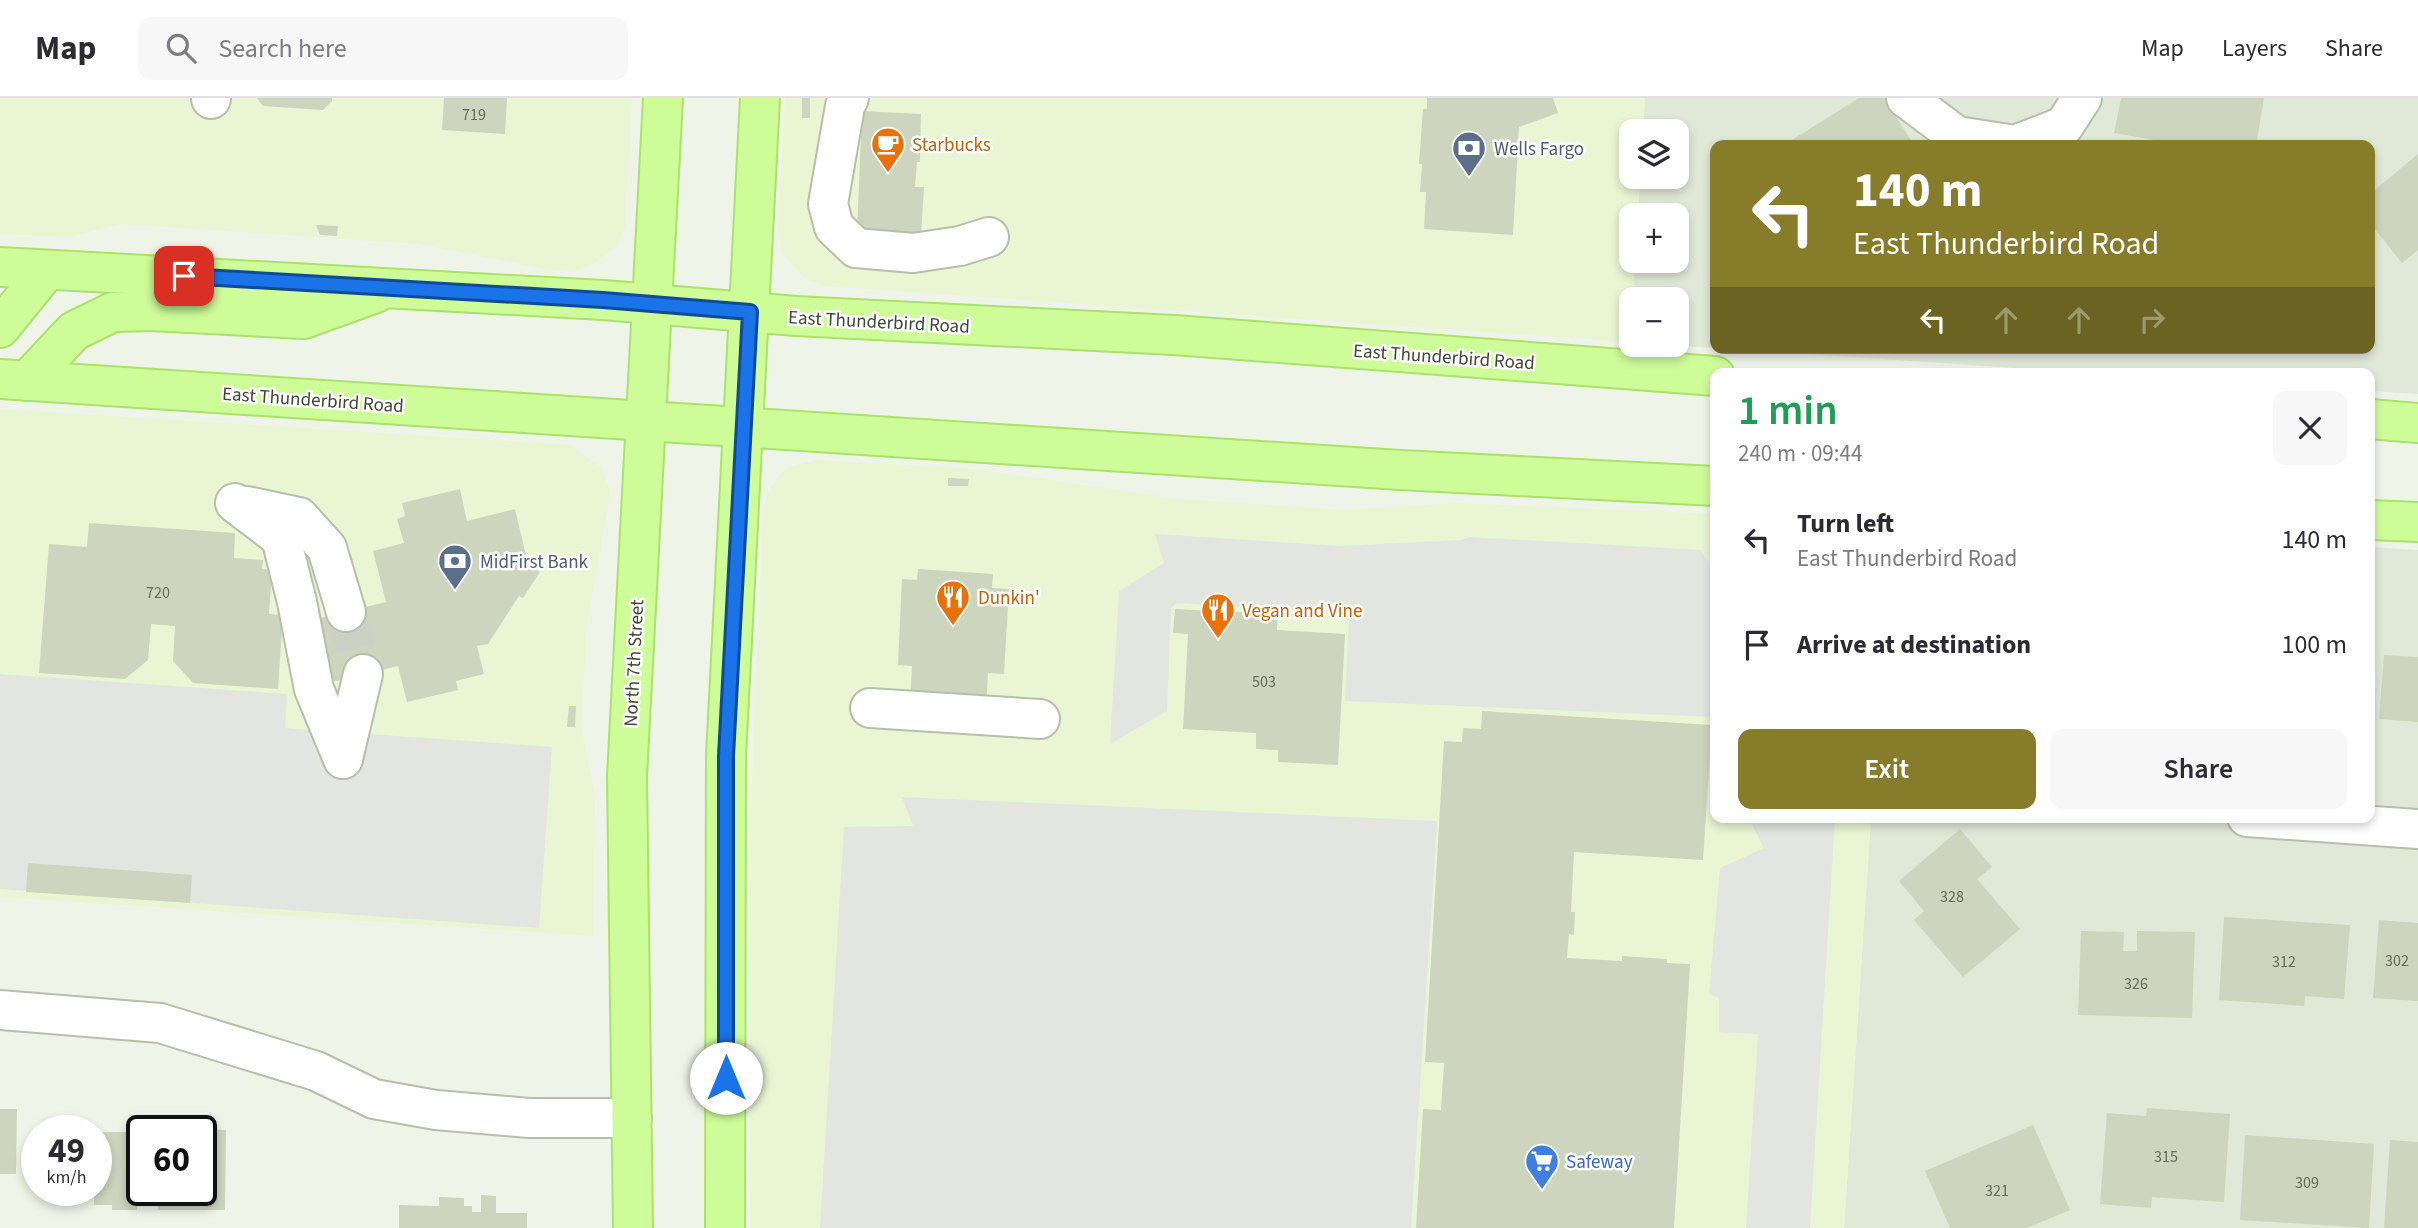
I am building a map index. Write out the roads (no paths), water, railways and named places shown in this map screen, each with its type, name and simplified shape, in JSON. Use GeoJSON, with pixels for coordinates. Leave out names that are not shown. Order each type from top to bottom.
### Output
{"type":"FeatureCollection","features":[{"type":"Feature","properties":{"kind":"main road","name":"North 7th Street"},"geometry":{"type":"LineString","coordinates":[[633,1228],[627,776],[663,98]]}},
{"type":"Feature","properties":{"kind":"main road"},"geometry":{"type":"LineString","coordinates":[[725,1228],[726,756],[760,98]]}},
{"type":"Feature","properties":{"kind":"main road","name":"East Thunderbird Road"},"geometry":{"type":"LineString","coordinates":[[0,267],[391,287],[750,312],[1174,335],[1710,376]]}},
{"type":"Feature","properties":{"kind":"main road"},"geometry":{"type":"LineString","coordinates":[[0,328],[47,270]]}},
{"type":"Feature","properties":{"kind":"main road"},"geometry":{"type":"LineString","coordinates":[[14,380],[74,331],[113,312],[152,311],[304,319],[391,287]]}},
{"type":"Feature","properties":{"kind":"main road","name":"East Thunderbird Road"},"geometry":{"type":"LineString","coordinates":[[14,380],[1414,471],[1710,486]]}},
{"type":"Feature","properties":{"kind":"main road"},"geometry":{"type":"LineString","coordinates":[[2375,419],[2418,423]]}},
{"type":"Feature","properties":{"kind":"main road"},"geometry":{"type":"LineString","coordinates":[[2375,520],[2418,522]]}},
{"type":"Feature","properties":{"kind":"street"},"geometry":{"type":"LineString","coordinates":[[849,98],[845,106],[828,204],[834,228],[856,248],[887,252],[913,253],[960,246],[989,237]]}},
{"type":"Feature","properties":{"kind":"street"},"geometry":{"type":"LineString","coordinates":[[1906,98],[1957,136],[1983,140]]}},
{"type":"Feature","properties":{"kind":"street"},"geometry":{"type":"LineString","coordinates":[[2028,140],[2064,126],[2081,98]]}},
{"type":"Feature","properties":{"kind":"street"},"geometry":{"type":"LineString","coordinates":[[345,612],[327,548],[299,517],[234,503],[281,538],[314,689],[343,759],[363,674]]}},
{"type":"Feature","properties":{"kind":"street"},"geometry":{"type":"LineString","coordinates":[[870,708],[1040,719]]}},
{"type":"Feature","properties":{"kind":"street"},"geometry":{"type":"LineString","coordinates":[[2332,823],[2418,829]]}},
{"type":"Feature","properties":{"kind":"street"},"geometry":{"type":"LineString","coordinates":[[0,1010],[160,1023],[316,1071],[374,1099],[424,1108],[528,1118],[632,1118]]}},
{"type":"Feature","properties":{"kind":"tunnel"},"geometry":{"type":"LineString","coordinates":[[346,612],[363,674]]}},
{"type":"Feature","properties":{"kind":"place","name":"Starbucks"},"geometry":{"type":"Point","coordinates":[888,174]}},
{"type":"Feature","properties":{"kind":"place","name":"Wells Fargo"},"geometry":{"type":"Point","coordinates":[1469,178]}},
{"type":"Feature","properties":{"kind":"place","name":"MidFirst Bank"},"geometry":{"type":"Point","coordinates":[455,591]}},
{"type":"Feature","properties":{"kind":"place","name":"Dunkin'"},"geometry":{"type":"Point","coordinates":[953,627]}},
{"type":"Feature","properties":{"kind":"place","name":"Vegan and Vine"},"geometry":{"type":"Point","coordinates":[1218,640]}},
{"type":"Feature","properties":{"kind":"place","name":"Safeway"},"geometry":{"type":"Point","coordinates":[1542,1191]}}]}
